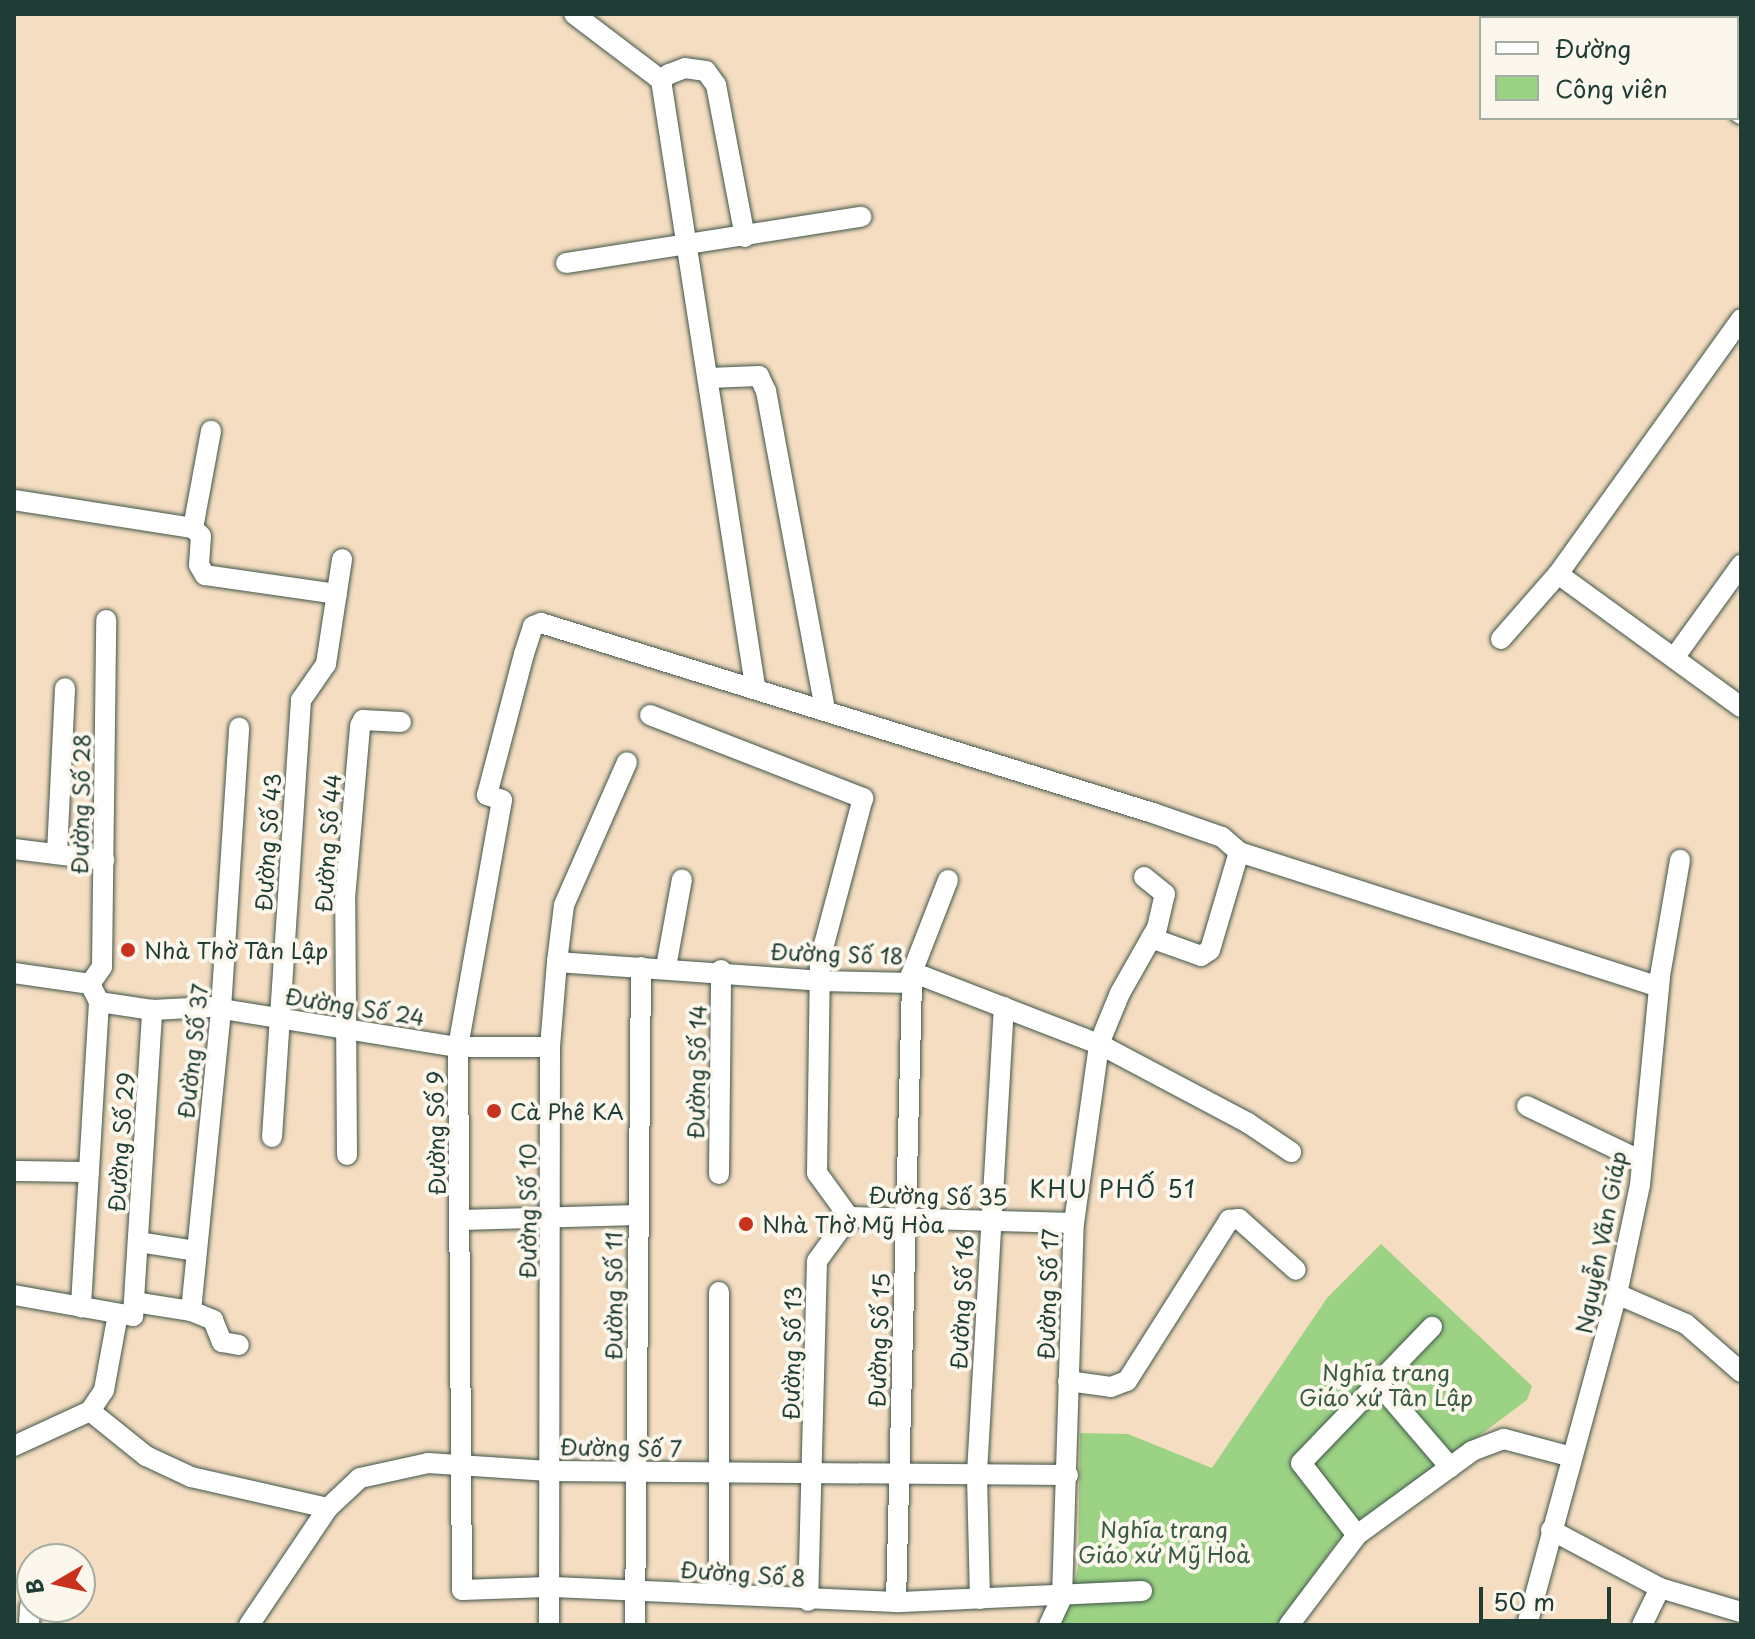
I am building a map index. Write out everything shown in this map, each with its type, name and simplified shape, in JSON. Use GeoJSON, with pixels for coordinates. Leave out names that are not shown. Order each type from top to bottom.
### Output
{"type":"FeatureCollection","features":[{"type":"Feature","properties":{"kind":"street"},"geometry":{"type":"LineString","coordinates":[[574,14],[661,80],[755,686],[1210,832],[1239,852],[1659,987]]}},
{"type":"Feature","properties":{"kind":"street"},"geometry":{"type":"LineString","coordinates":[[661,80],[685,68],[706,71],[716,85],[745,237]]}},
{"type":"Feature","properties":{"kind":"street"},"geometry":{"type":"LineString","coordinates":[[566,263],[861,217]]}},
{"type":"Feature","properties":{"kind":"street"},"geometry":{"type":"LineString","coordinates":[[1501,639],[1558,574],[1741,319]]}},
{"type":"Feature","properties":{"kind":"street"},"geometry":{"type":"LineString","coordinates":[[708,378],[759,376],[766,391],[825,708]]}},
{"type":"Feature","properties":{"kind":"street"},"geometry":{"type":"LineString","coordinates":[[193,528],[211,431]]}},
{"type":"Feature","properties":{"kind":"street"},"geometry":{"type":"LineString","coordinates":[[14,500],[193,528],[201,536],[199,565],[205,575],[337,594]]}},
{"type":"Feature","properties":{"kind":"street","name":"Đường Số 43"},"geometry":{"type":"LineString","coordinates":[[272,1137],[301,700],[326,664],[342,559]]}},
{"type":"Feature","properties":{"kind":"street"},"geometry":{"type":"LineString","coordinates":[[1674,658],[1741,565]]}},
{"type":"Feature","properties":{"kind":"street"},"geometry":{"type":"LineString","coordinates":[[1558,574],[1741,707]]}},
{"type":"Feature","properties":{"kind":"street","name":"Đường Số 28"},"geometry":{"type":"LineString","coordinates":[[81,1307],[89,1172],[94,993],[102,967],[106,620]]}},
{"type":"Feature","properties":{"kind":"street","name":"Đường Số 9"},"geometry":{"type":"LineString","coordinates":[[462,1469],[458,1047],[502,800],[487,795],[519,668],[537,623],[755,686]]}},
{"type":"Feature","properties":{"kind":"street"},"geometry":{"type":"LineString","coordinates":[[57,853],[65,688]]}},
{"type":"Feature","properties":{"kind":"street"},"geometry":{"type":"LineString","coordinates":[[650,715],[863,798],[820,947],[817,1173],[849,1217]]}},
{"type":"Feature","properties":{"kind":"street","name":"Đường Số 44"},"geometry":{"type":"LineString","coordinates":[[347,1155],[345,899],[360,726],[363,720],[401,722]]}},
{"type":"Feature","properties":{"kind":"street","name":"Đường Số 37"},"geometry":{"type":"LineString","coordinates":[[191,1311],[221,1009],[239,728]]}},
{"type":"Feature","properties":{"kind":"street","name":"Đường Số 10"},"geometry":{"type":"LineString","coordinates":[[549,1625],[550,1047],[557,962],[564,905],[627,762]]}},
{"type":"Feature","properties":{"kind":"street"},"geometry":{"type":"LineString","coordinates":[[14,849],[104,860]]}},
{"type":"Feature","properties":{"kind":"street"},"geometry":{"type":"LineString","coordinates":[[1151,938],[1201,956],[1210,950],[1239,852]]}},
{"type":"Feature","properties":{"kind":"street","name":"Nguyễn Văn Giáp"},"geometry":{"type":"LineString","coordinates":[[1527,1625],[1617,1294],[1642,1161],[1659,987],[1680,860]]}},
{"type":"Feature","properties":{"kind":"street","name":"Đường Số 17"},"geometry":{"type":"LineString","coordinates":[[1062,1597],[1074,1223],[1099,1044],[1151,938],[1165,894],[1144,877]]}},
{"type":"Feature","properties":{"kind":"street"},"geometry":{"type":"LineString","coordinates":[[666,967],[682,879]]}},
{"type":"Feature","properties":{"kind":"street","name":"Đường Số 15"},"geometry":{"type":"LineString","coordinates":[[896,1602],[911,979],[948,880]]}},
{"type":"Feature","properties":{"kind":"street","name":"Đường Số 18"},"geometry":{"type":"LineString","coordinates":[[557,962],[721,970],[819,981],[911,979],[1004,1007],[1099,1044],[1248,1123],[1291,1152]]}},
{"type":"Feature","properties":{"kind":"street","name":"Đường Số 11"},"geometry":{"type":"LineString","coordinates":[[635,1625],[641,967]]}},
{"type":"Feature","properties":{"kind":"street","name":"Đường Số 14"},"geometry":{"type":"LineString","coordinates":[[719,1174],[721,970]]}},
{"type":"Feature","properties":{"kind":"street"},"geometry":{"type":"LineString","coordinates":[[14,973],[152,1010]]}},
{"type":"Feature","properties":{"kind":"street","name":"Đường Số 16"},"geometry":{"type":"LineString","coordinates":[[980,1599],[977,1473],[989,1219],[1004,1007]]}},
{"type":"Feature","properties":{"kind":"street","name":"Đường Số 24"},"geometry":{"type":"LineString","coordinates":[[152,1010],[221,1009],[458,1047],[550,1047]]}},
{"type":"Feature","properties":{"kind":"street","name":"Đường Số 29"},"geometry":{"type":"LineString","coordinates":[[90,1411],[104,1390],[126,1308],[138,1242],[152,1010]]}},
{"type":"Feature","properties":{"kind":"street"},"geometry":{"type":"LineString","coordinates":[[1527,1106],[1642,1161]]}},
{"type":"Feature","properties":{"kind":"street"},"geometry":{"type":"LineString","coordinates":[[14,1171],[89,1172]]}},
{"type":"Feature","properties":{"kind":"street"},"geometry":{"type":"LineString","coordinates":[[461,1220],[552,1215],[638,1215]]}},
{"type":"Feature","properties":{"kind":"street","name":"Đường Số 35"},"geometry":{"type":"LineString","coordinates":[[849,1217],[1074,1223]]}},
{"type":"Feature","properties":{"kind":"street","name":"Đường Số 13"},"geometry":{"type":"LineString","coordinates":[[808,1601],[817,1261],[849,1217]]}},
{"type":"Feature","properties":{"kind":"street"},"geometry":{"type":"LineString","coordinates":[[1068,1381],[1111,1387],[1127,1381],[1229,1220],[1239,1219],[1296,1270]]}},
{"type":"Feature","properties":{"kind":"street"},"geometry":{"type":"LineString","coordinates":[[138,1242],[197,1243]]}},
{"type":"Feature","properties":{"kind":"street"},"geometry":{"type":"LineString","coordinates":[[719,1292],[722,1473],[719,1592]]}},
{"type":"Feature","properties":{"kind":"street"},"geometry":{"type":"LineString","coordinates":[[1617,1294],[1686,1324],[1741,1372]]}},
{"type":"Feature","properties":{"kind":"street"},"geometry":{"type":"LineString","coordinates":[[14,1295],[81,1307],[191,1311],[213,1320],[222,1342],[239,1345]]}},
{"type":"Feature","properties":{"kind":"street"},"geometry":{"type":"LineString","coordinates":[[1357,1535],[1301,1463],[1432,1327]]}},
{"type":"Feature","properties":{"kind":"street"},"geometry":{"type":"LineString","coordinates":[[1378,1383],[1450,1467]]}},
{"type":"Feature","properties":{"kind":"street"},"geometry":{"type":"LineString","coordinates":[[14,1446],[90,1411],[146,1456],[191,1477],[328,1508]]}},
{"type":"Feature","properties":{"kind":"street"},"geometry":{"type":"LineString","coordinates":[[1289,1625],[1357,1535],[1472,1451],[1504,1439],[1572,1457]]}},
{"type":"Feature","properties":{"kind":"street","name":"Đường Số 7"},"geometry":{"type":"LineString","coordinates":[[249,1625],[328,1508],[360,1478],[428,1463],[462,1469],[549,1471],[1068,1475]]}},
{"type":"Feature","properties":{"kind":"street","name":"Đường Số 8"},"geometry":{"type":"LineString","coordinates":[[462,1469],[462,1590],[547,1587],[636,1592],[719,1592],[808,1601],[896,1602],[1062,1597],[1142,1591]]}},
{"type":"Feature","properties":{"kind":"street"},"geometry":{"type":"LineString","coordinates":[[1551,1530],[1660,1588],[1741,1612]]}},
{"type":"Feature","properties":{"kind":"street"},"geometry":{"type":"LineString","coordinates":[[1642,1625],[1660,1588]]}},
{"type":"Feature","properties":{"kind":"street"},"geometry":{"type":"LineString","coordinates":[[1049,1625],[1062,1597]]}},
{"type":"Feature","properties":{"kind":"green space"},"geometry":{"type":"Polygon","coordinates":[[[1381,1244],[1532,1386],[1527,1400],[1339,1540],[1277,1625],[1061,1625],[1078,1569],[1080,1433],[1128,1434],[1212,1468],[1327,1298],[1381,1244]]]}},
{"type":"Feature","properties":{"kind":"place","name":"Nhà Thờ Tân Lập"},"geometry":{"type":"Point","coordinates":[128,950]}},
{"type":"Feature","properties":{"kind":"place","name":"Cà Phê KA"},"geometry":{"type":"Point","coordinates":[494,1111]}},
{"type":"Feature","properties":{"kind":"place","name":"Nhà Thờ Mỹ Hòa"},"geometry":{"type":"Point","coordinates":[746,1224]}},
{"type":"Feature","properties":{"kind":"district","name":"KHU PHỐ 51"},"geometry":{"type":"Point","coordinates":[1113,1189]}},
{"type":"Feature","properties":{"kind":"park label","name":"Nghĩa trang Giáo xứ Tân Lập"},"geometry":{"type":"Point","coordinates":[1386,1384]}},
{"type":"Feature","properties":{"kind":"park label","name":"Nghĩa trang Giáo xứ Mỹ Hoà"},"geometry":{"type":"Point","coordinates":[1164,1540]}}]}
